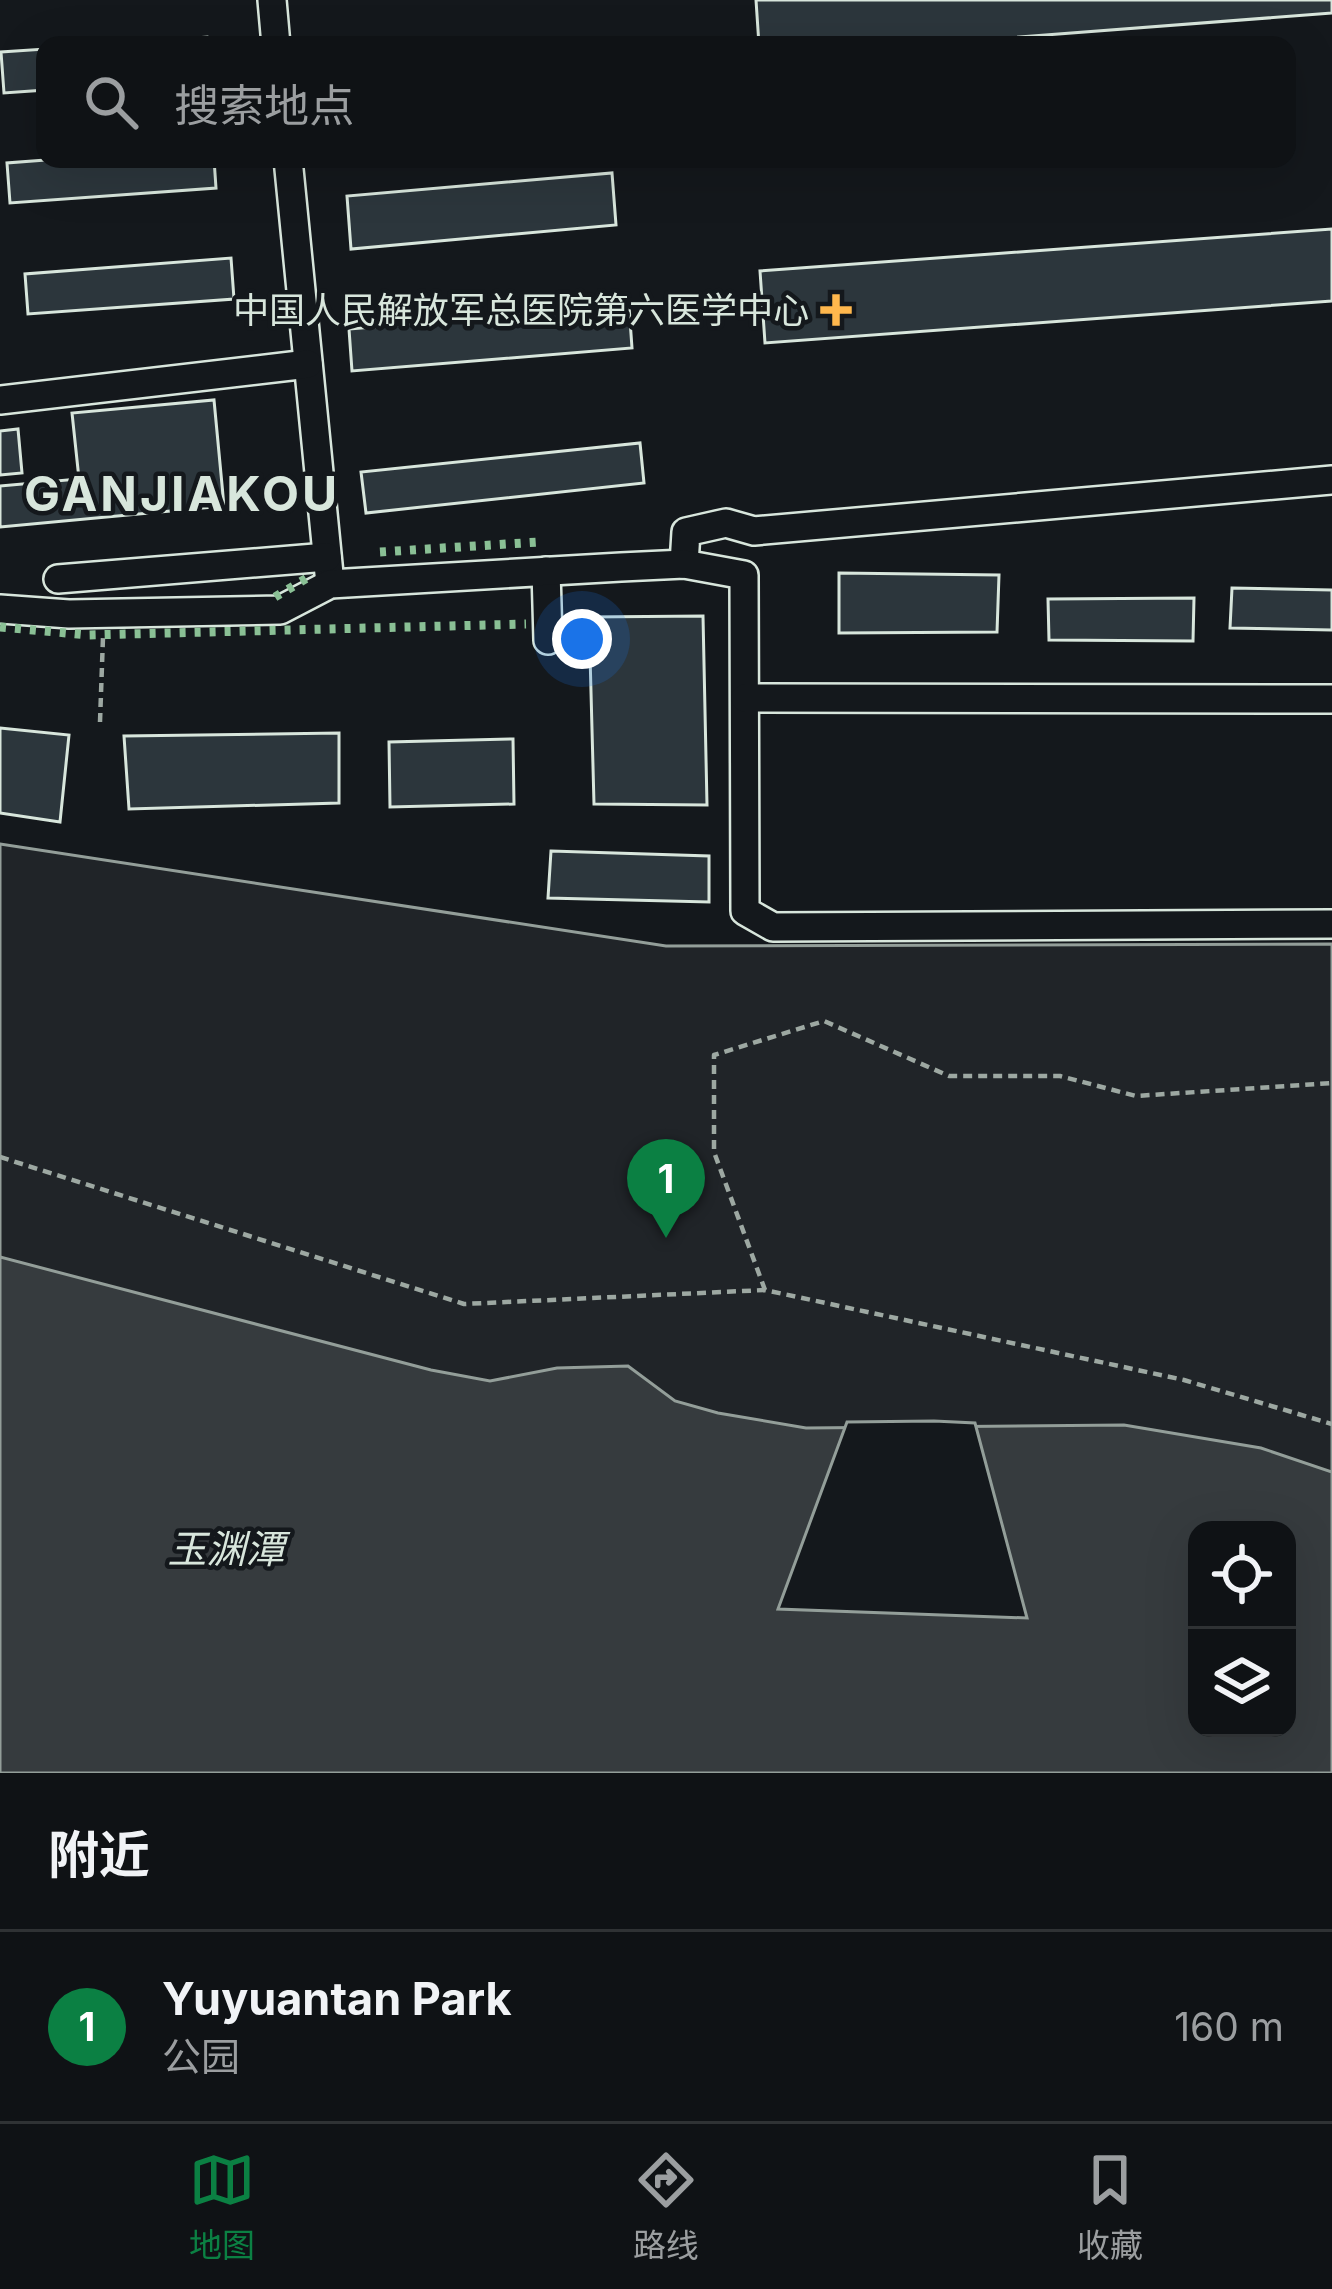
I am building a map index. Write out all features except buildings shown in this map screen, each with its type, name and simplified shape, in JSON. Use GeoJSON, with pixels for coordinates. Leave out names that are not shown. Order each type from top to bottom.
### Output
{"type":"FeatureCollection","features":[{"type":"Feature","properties":{"kind":"street"},"geometry":{"type":"LineString","coordinates":[[272,0],[275,36]]}},
{"type":"Feature","properties":{"kind":"street"},"geometry":{"type":"LineString","coordinates":[[289,168],[328,571]]}},
{"type":"Feature","properties":{"kind":"street"},"geometry":{"type":"LineString","coordinates":[[0,400],[308,364]]}},
{"type":"Feature","properties":{"kind":"street"},"geometry":{"type":"LineString","coordinates":[[684,564],[686,532],[726,523],[754,532],[1332,480]]}},
{"type":"Feature","properties":{"kind":"street"},"geometry":{"type":"LineString","coordinates":[[58,579],[545,571],[684,564],[745,575],[745,911],[772,927],[1332,924]]}},
{"type":"Feature","properties":{"kind":"street"},"geometry":{"type":"LineString","coordinates":[[0,609],[103,613],[280,610],[328,571]]}},
{"type":"Feature","properties":{"kind":"street"},"geometry":{"type":"LineString","coordinates":[[545,571],[548,640]]}},
{"type":"Feature","properties":{"kind":"street"},"geometry":{"type":"LineString","coordinates":[[746,698],[1332,699]]}},
{"type":"Feature","properties":{"kind":"path"},"geometry":{"type":"LineString","coordinates":[[100,722],[103,613]]}},
{"type":"Feature","properties":{"kind":"path"},"geometry":{"type":"LineString","coordinates":[[765,1290],[713,1152],[713,1055],[824,1021],[949,1076],[1060,1076],[1136,1096],[1332,1083]]}},
{"type":"Feature","properties":{"kind":"path"},"geometry":{"type":"LineString","coordinates":[[0,1157],[464,1304],[765,1290],[1184,1380],[1332,1424]]}},
{"type":"Feature","properties":{"kind":"shaded area"},"geometry":{"type":"Polygon","coordinates":[[[0,844],[666,946],[1332,944],[1332,1773],[0,1773],[0,844]]]}},
{"type":"Feature","properties":{"kind":"water","name":"玉渊潭"},"geometry":{"type":"Polygon","coordinates":[[[0,1257],[431,1370],[490,1381],[557,1368],[628,1366],[675,1401],[806,1428],[1124,1425],[1261,1448],[1332,1472],[1332,1773],[0,1773],[0,1257]]]}},
{"type":"Feature","properties":{"kind":"pier"},"geometry":{"type":"Polygon","coordinates":[[[847,1422],[975,1423],[1027,1618],[778,1609],[847,1422]]]}},
{"type":"Feature","properties":{"kind":"hedge"},"geometry":{"type":"LineString","coordinates":[[380,552],[539,542]]}},
{"type":"Feature","properties":{"kind":"hedge"},"geometry":{"type":"LineString","coordinates":[[275,597],[307,578]]}},
{"type":"Feature","properties":{"kind":"hedge"},"geometry":{"type":"LineString","coordinates":[[0,627],[89,635],[526,624]]}},
{"type":"Feature","properties":{"kind":"place","name":"中国人民解放军总医院第六医学中心"},"geometry":{"type":"Point","coordinates":[836,310]}},
{"type":"Feature","properties":{"kind":"place","name":"Yuyuantan Park"},"geometry":{"type":"Point","coordinates":[666,1238]}},
{"type":"Feature","properties":{"kind":"district","name":"GANJIAKOU"},"geometry":{"type":"Point","coordinates":[182,494]}}]}
